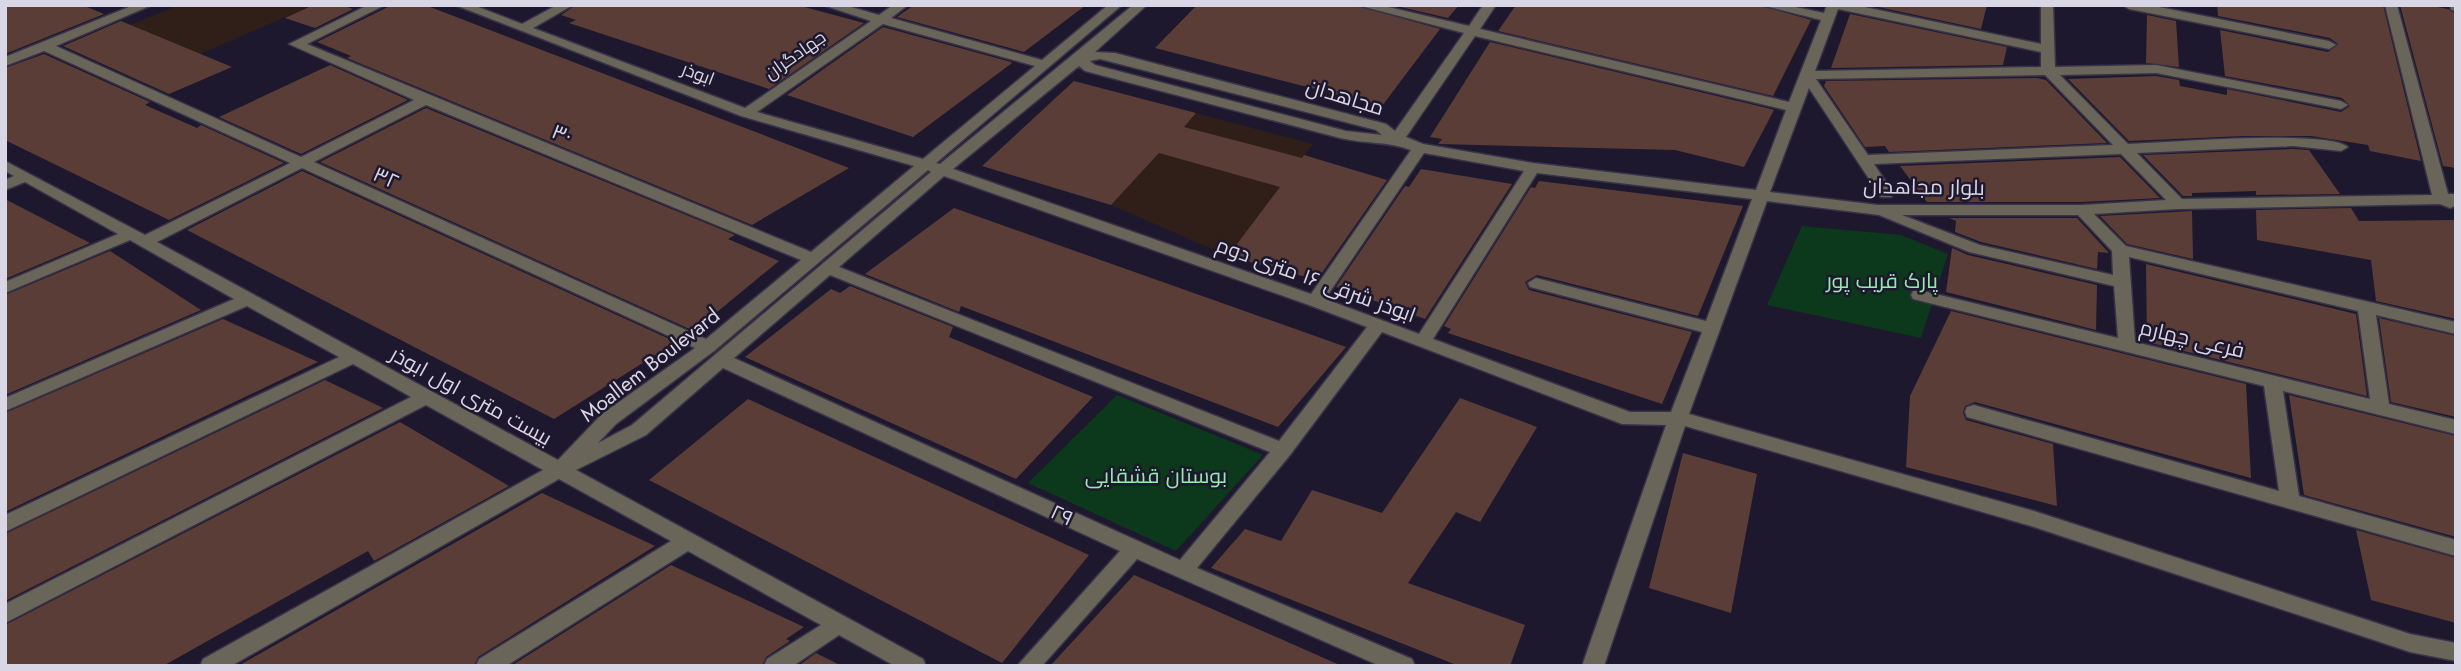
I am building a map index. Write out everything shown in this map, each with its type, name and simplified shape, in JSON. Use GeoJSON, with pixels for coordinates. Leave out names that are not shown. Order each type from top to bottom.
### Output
{"type":"FeatureCollection","features":[{"type":"Feature","properties":{"kind":"street"},"geometry":{"type":"LineString","coordinates":[[5,62],[146,5]]}},
{"type":"Feature","properties":{"kind":"street","name":"۳۰"},"geometry":{"type":"LineString","coordinates":[[380,5],[296,44],[425,100],[813,259]]}},
{"type":"Feature","properties":{"kind":"street","name":"ابوذر"},"geometry":{"type":"LineString","coordinates":[[461,5],[746,113],[933,169]]}},
{"type":"Feature","properties":{"kind":"street"},"geometry":{"type":"LineString","coordinates":[[523,28],[568,5]]}},
{"type":"Feature","properties":{"kind":"street"},"geometry":{"type":"LineString","coordinates":[[829,5],[1045,65]]}},
{"type":"Feature","properties":{"kind":"street","name":"جهادگران"},"geometry":{"type":"LineString","coordinates":[[746,113],[902,5]]}},
{"type":"Feature","properties":{"kind":"street","name":"Moallem Boulevard"},"geometry":{"type":"LineString","coordinates":[[560,470],[609,419],[715,353],[829,268],[1045,65],[1116,5]]}},
{"type":"Feature","properties":{"kind":"street","name":"Moallem Boulevard"},"geometry":{"type":"LineString","coordinates":[[560,470],[639,430],[813,259],[1079,59],[1141,5]]}},
{"type":"Feature","properties":{"kind":"street"},"geometry":{"type":"LineString","coordinates":[[1363,5],[1795,108]]}},
{"type":"Feature","properties":{"kind":"street"},"geometry":{"type":"LineString","coordinates":[[1397,139],[1490,5]]}},
{"type":"Feature","properties":{"kind":"street"},"geometry":{"type":"LineString","coordinates":[[1768,5],[1832,10],[2048,50]]}},
{"type":"Feature","properties":{"kind":"street"},"geometry":{"type":"LineString","coordinates":[[2048,5],[2048,70],[2178,204]]}},
{"type":"Feature","properties":{"kind":"street"},"geometry":{"type":"LineString","coordinates":[[2129,5],[2329,45]]}},
{"type":"Feature","properties":{"kind":"street"},"geometry":{"type":"LineString","coordinates":[[2390,5],[2448,199],[2456,206]]}},
{"type":"Feature","properties":{"kind":"street"},"geometry":{"type":"LineString","coordinates":[[1593,666],[1678,418],[1832,10]]}},
{"type":"Feature","properties":{"kind":"street","name":"۳۲"},"geometry":{"type":"LineString","coordinates":[[47,47],[715,353]]}},
{"type":"Feature","properties":{"kind":"street","name":"مجاهدان"},"geometry":{"type":"LineString","coordinates":[[1059,53],[1079,59],[1090,68],[1345,135],[1368,139],[1397,139]]}},
{"type":"Feature","properties":{"kind":"street"},"geometry":{"type":"LineString","coordinates":[[1807,75],[2156,69],[2341,105]]}},
{"type":"Feature","properties":{"kind":"street"},"geometry":{"type":"LineString","coordinates":[[1807,75],[1886,194]]}},
{"type":"Feature","properties":{"kind":"street"},"geometry":{"type":"LineString","coordinates":[[5,288],[138,238],[303,163],[425,100]]}},
{"type":"Feature","properties":{"kind":"street","name":"بلوار مجاهدان"},"geometry":{"type":"LineString","coordinates":[[1397,139],[1420,148],[1533,169],[1878,210],[2082,210],[2178,204],[2448,199]]}},
{"type":"Feature","properties":{"kind":"street"},"geometry":{"type":"LineString","coordinates":[[1862,160],[2293,142],[2342,147]]}},
{"type":"Feature","properties":{"kind":"street"},"geometry":{"type":"LineString","coordinates":[[1315,301],[1420,148]]}},
{"type":"Feature","properties":{"kind":"street","name":"بیست متری اول ابوذر"},"geometry":{"type":"LineString","coordinates":[[5,165],[915,666]]}},
{"type":"Feature","properties":{"kind":"street","name":"ابوذر شرقی ۱۶ متری دوم"},"geometry":{"type":"LineString","coordinates":[[933,169],[1315,301],[1629,419],[1678,418],[2034,519],[2410,643],[2456,652]]}},
{"type":"Feature","properties":{"kind":"street"},"geometry":{"type":"LineString","coordinates":[[1422,342],[1533,169]]}},
{"type":"Feature","properties":{"kind":"street"},"geometry":{"type":"LineString","coordinates":[[5,185],[26,177]]}},
{"type":"Feature","properties":{"kind":"street"},"geometry":{"type":"LineString","coordinates":[[1878,210],[1975,249],[2121,282]]}},
{"type":"Feature","properties":{"kind":"street"},"geometry":{"type":"LineString","coordinates":[[2082,210],[2120,250],[2456,328]]}},
{"type":"Feature","properties":{"kind":"street"},"geometry":{"type":"LineString","coordinates":[[2120,250],[2127,348]]}},
{"type":"Feature","properties":{"kind":"street"},"geometry":{"type":"LineString","coordinates":[[829,268],[1283,450]]}},
{"type":"Feature","properties":{"kind":"street"},"geometry":{"type":"LineString","coordinates":[[1536,283],[1713,329]]}},
{"type":"Feature","properties":{"kind":"street","name":"فرعی چهارم"},"geometry":{"type":"LineString","coordinates":[[1919,295],[2456,427]]}},
{"type":"Feature","properties":{"kind":"street"},"geometry":{"type":"LineString","coordinates":[[5,405],[248,299]]}},
{"type":"Feature","properties":{"kind":"street"},"geometry":{"type":"LineString","coordinates":[[2366,307],[2380,408]]}},
{"type":"Feature","properties":{"kind":"street"},"geometry":{"type":"LineString","coordinates":[[1183,571],[1283,450],[1378,325]]}},
{"type":"Feature","properties":{"kind":"street","name":"۲۹"},"geometry":{"type":"LineString","coordinates":[[715,353],[1134,549],[1404,666]]}},
{"type":"Feature","properties":{"kind":"street"},"geometry":{"type":"LineString","coordinates":[[5,524],[353,356]]}},
{"type":"Feature","properties":{"kind":"street"},"geometry":{"type":"LineString","coordinates":[[2272,381],[2290,500]]}},
{"type":"Feature","properties":{"kind":"street"},"geometry":{"type":"LineString","coordinates":[[5,614],[427,397]]}},
{"type":"Feature","properties":{"kind":"street"},"geometry":{"type":"LineString","coordinates":[[1974,412],[2456,548]]}},
{"type":"Feature","properties":{"kind":"street"},"geometry":{"type":"LineString","coordinates":[[211,666],[560,470]]}},
{"type":"Feature","properties":{"kind":"street"},"geometry":{"type":"LineString","coordinates":[[486,666],[688,541]]}},
{"type":"Feature","properties":{"kind":"street"},"geometry":{"type":"LineString","coordinates":[[1028,666],[1134,549]]}},
{"type":"Feature","properties":{"kind":"street"},"geometry":{"type":"LineString","coordinates":[[775,666],[839,624]]}},
{"type":"Feature","properties":{"kind":"shaded area"},"geometry":{"type":"Polygon","coordinates":[[[179,5],[313,5],[198,55],[130,25],[179,5]]]}},
{"type":"Feature","properties":{"kind":"shaded area"},"geometry":{"type":"Polygon","coordinates":[[[1196,113],[1313,144],[1228,256],[1111,205],[1196,113]]]}},
{"type":"Feature","properties":{"kind":"green space","name":"پارک قریب پور"},"geometry":{"type":"Polygon","coordinates":[[[1802,226],[1901,235],[1948,254],[1921,338],[1767,305],[1802,226]]]}},
{"type":"Feature","properties":{"kind":"green space","name":"بوستان قشقایی"},"geometry":{"type":"Polygon","coordinates":[[[1117,395],[1263,455],[1176,551],[1028,483],[1117,395]]]}},
{"type":"Feature","properties":{"kind":"building"},"geometry":{"type":"Polygon","coordinates":[[[5,5],[82,5],[104,14],[5,54],[5,5]]]}},
{"type":"Feature","properties":{"kind":"building"},"geometry":{"type":"Polygon","coordinates":[[[313,5],[342,5],[353,9],[315,28],[285,18],[313,5]]]}},
{"type":"Feature","properties":{"kind":"building"},"geometry":{"type":"Polygon","coordinates":[[[392,5],[425,5],[849,168],[752,225],[347,58],[351,56],[317,42],[392,5]]]}},
{"type":"Feature","properties":{"kind":"building"},"geometry":{"type":"Polygon","coordinates":[[[576,5],[797,5],[864,23],[769,89],[569,23],[576,20],[561,15],[576,5]]]}},
{"type":"Feature","properties":{"kind":"building"},"geometry":{"type":"Polygon","coordinates":[[[914,5],[1086,5],[1024,52],[897,17],[914,5]]]}},
{"type":"Feature","properties":{"kind":"building"},"geometry":{"type":"Polygon","coordinates":[[[1197,5],[1355,5],[1440,29],[1382,106],[1155,48],[1197,5]]]}},
{"type":"Feature","properties":{"kind":"building"},"geometry":{"type":"Polygon","coordinates":[[[1392,5],[1459,5],[1448,18],[1392,5]]]}},
{"type":"Feature","properties":{"kind":"building"},"geometry":{"type":"Polygon","coordinates":[[[1516,5],[1759,5],[1811,20],[1773,96],[1498,31],[1516,5]]]}},
{"type":"Feature","properties":{"kind":"building"},"geometry":{"type":"Polygon","coordinates":[[[1869,5],[1987,5],[1981,29],[1869,5]]]}},
{"type":"Feature","properties":{"kind":"building"},"geometry":{"type":"Polygon","coordinates":[[[2217,5],[2383,5],[2421,161],[2370,151],[2368,145],[2311,136],[2129,141],[2068,79],[2156,76],[2179,80],[2180,86],[2227,95],[2227,89],[2341,112],[2350,106],[2342,98],[2225,76],[2220,30],[2328,52],[2338,44],[2330,38],[2218,16],[2217,5]]]}},
{"type":"Feature","properties":{"kind":"building"},"geometry":{"type":"Polygon","coordinates":[[[2400,5],[2427,5],[2448,9],[2456,14],[2456,168],[2443,166],[2400,5]]]}},
{"type":"Feature","properties":{"kind":"building"},"geometry":{"type":"Polygon","coordinates":[[[1850,14],[2007,47],[2003,65],[1831,68],[1850,14]]]}},
{"type":"Feature","properties":{"kind":"building"},"geometry":{"type":"Polygon","coordinates":[[[2147,15],[2176,21],[2179,67],[2146,63],[2147,15]]]}},
{"type":"Feature","properties":{"kind":"building"},"geometry":{"type":"Polygon","coordinates":[[[121,21],[232,67],[169,94],[63,46],[121,21]]]}},
{"type":"Feature","properties":{"kind":"building"},"geometry":{"type":"Polygon","coordinates":[[[883,27],[1012,63],[913,137],[787,95],[883,27]]]}},
{"type":"Feature","properties":{"kind":"building"},"geometry":{"type":"Polygon","coordinates":[[[1490,42],[1774,110],[1744,167],[1675,150],[1438,144],[1442,139],[1430,137],[1490,42]]]}},
{"type":"Feature","properties":{"kind":"building"},"geometry":{"type":"Polygon","coordinates":[[[44,54],[150,102],[145,105],[197,128],[201,125],[284,163],[169,220],[5,140],[5,68],[44,54]]]}},
{"type":"Feature","properties":{"kind":"building"},"geometry":{"type":"Polygon","coordinates":[[[330,65],[408,100],[301,154],[219,117],[330,65]]]}},
{"type":"Feature","properties":{"kind":"building"},"geometry":{"type":"Polygon","coordinates":[[[2046,80],[2107,143],[1889,152],[1885,146],[1865,147],[1824,86],[1826,81],[2046,80]]]}},
{"type":"Feature","properties":{"kind":"building"},"geometry":{"type":"Polygon","coordinates":[[[1074,81],[1196,113],[1184,127],[1302,158],[1304,155],[1387,180],[1317,280],[1228,256],[1280,187],[1159,153],[1111,205],[982,166],[1074,81]]]}},
{"type":"Feature","properties":{"kind":"building"},"geometry":{"type":"Polygon","coordinates":[[[426,108],[735,235],[728,239],[779,261],[694,331],[320,162],[426,108]]]}},
{"type":"Feature","properties":{"kind":"building"},"geometry":{"type":"Polygon","coordinates":[[[2309,150],[2340,194],[2256,195],[2256,191],[2192,193],[2192,196],[2183,196],[2143,155],[2309,150]]]}},
{"type":"Feature","properties":{"kind":"building"},"geometry":{"type":"Polygon","coordinates":[[[2120,157],[2160,198],[2082,202],[1927,202],[1900,166],[2120,157]]]}},
{"type":"Feature","properties":{"kind":"building"},"geometry":{"type":"Polygon","coordinates":[[[1421,169],[1512,184],[1425,319],[1336,287],[1405,186],[1409,187],[1421,169]]]}},
{"type":"Feature","properties":{"kind":"building"},"geometry":{"type":"Polygon","coordinates":[[[302,171],[676,342],[554,419],[187,230],[302,171]]]}},
{"type":"Feature","properties":{"kind":"building"},"geometry":{"type":"Polygon","coordinates":[[[1539,181],[1743,206],[1698,316],[1537,275],[1525,282],[1529,290],[1692,332],[1662,404],[1448,333],[1451,329],[1444,326],[1531,187],[1535,188],[1539,181]]]}},
{"type":"Feature","properties":{"kind":"building"},"geometry":{"type":"Polygon","coordinates":[[[5,199],[90,243],[5,279],[5,199]]]}},
{"type":"Feature","properties":{"kind":"building"},"geometry":{"type":"Polygon","coordinates":[[[954,208],[1346,347],[1278,427],[961,306],[959,312],[865,274],[954,208]]]}},
{"type":"Feature","properties":{"kind":"building"},"geometry":{"type":"Polygon","coordinates":[[[2351,208],[2359,221],[2456,220],[2456,319],[2376,301],[2371,260],[2257,240],[2256,210],[2351,208]]]}},
{"type":"Feature","properties":{"kind":"building"},"geometry":{"type":"Polygon","coordinates":[[[2192,211],[2193,259],[2127,244],[2100,216],[2192,211]]]}},
{"type":"Feature","properties":{"kind":"building"},"geometry":{"type":"Polygon","coordinates":[[[1949,218],[2077,218],[2109,253],[2098,252],[2097,269],[1981,242],[1955,232],[1956,221],[1949,218]]]}},
{"type":"Feature","properties":{"kind":"building"},"geometry":{"type":"Polygon","coordinates":[[[1952,248],[1968,255],[2097,285],[2096,330],[1946,292],[1952,248]]]}},
{"type":"Feature","properties":{"kind":"building"},"geometry":{"type":"Polygon","coordinates":[[[110,251],[201,310],[5,395],[5,295],[110,251]]]}},
{"type":"Feature","properties":{"kind":"building"},"geometry":{"type":"Polygon","coordinates":[[[2146,264],[2356,314],[2367,396],[2147,342],[2146,264]]]}},
{"type":"Feature","properties":{"kind":"building"},"geometry":{"type":"Polygon","coordinates":[[[850,286],[953,327],[949,337],[1093,397],[1016,479],[745,357],[831,289],[840,293],[850,286]]]}},
{"type":"Feature","properties":{"kind":"building"},"geometry":{"type":"Polygon","coordinates":[[[1951,311],[2246,384],[2251,478],[1975,402],[1965,406],[1963,413],[1966,420],[2053,444],[2057,506],[1906,467],[1910,396],[1951,311]]]}},
{"type":"Feature","properties":{"kind":"building"},"geometry":{"type":"Polygon","coordinates":[[[2379,318],[2456,336],[2456,417],[2391,402],[2379,318]]]}},
{"type":"Feature","properties":{"kind":"building"},"geometry":{"type":"Polygon","coordinates":[[[223,319],[318,362],[5,512],[5,413],[223,319]]]}},
{"type":"Feature","properties":{"kind":"building"},"geometry":{"type":"Polygon","coordinates":[[[325,380],[383,408],[5,601],[5,534],[325,380]]]}},
{"type":"Feature","properties":{"kind":"building"},"geometry":{"type":"Polygon","coordinates":[[[2289,395],[2456,436],[2456,537],[2304,495],[2289,395]]]}},
{"type":"Feature","properties":{"kind":"building"},"geometry":{"type":"Polygon","coordinates":[[[1460,398],[1537,427],[1480,522],[1456,512],[1408,583],[1525,625],[1510,666],[1459,666],[1211,568],[1245,529],[1281,541],[1312,490],[1382,513],[1460,398]]]}},
{"type":"Feature","properties":{"kind":"building"},"geometry":{"type":"Polygon","coordinates":[[[748,399],[1089,555],[1002,663],[649,480],[748,399]]]}},
{"type":"Feature","properties":{"kind":"building"},"geometry":{"type":"Polygon","coordinates":[[[400,422],[509,486],[374,561],[368,551],[163,666],[5,666],[5,625],[400,422]]]}},
{"type":"Feature","properties":{"kind":"building"},"geometry":{"type":"Polygon","coordinates":[[[1683,453],[1757,474],[1731,613],[1649,588],[1683,453]]]}},
{"type":"Feature","properties":{"kind":"building"},"geometry":{"type":"Polygon","coordinates":[[[542,493],[655,546],[478,657],[474,666],[238,666],[542,493]]]}},
{"type":"Feature","properties":{"kind":"building"},"geometry":{"type":"Polygon","coordinates":[[[2356,530],[2456,558],[2456,623],[2371,600],[2356,530]]]}},
{"type":"Feature","properties":{"kind":"building"},"geometry":{"type":"Polygon","coordinates":[[[671,565],[804,627],[786,639],[790,641],[766,657],[762,666],[511,666],[671,565]]]}},
{"type":"Feature","properties":{"kind":"building"},"geometry":{"type":"Polygon","coordinates":[[[1134,575],[1185,597],[1342,666],[1050,666],[1134,575]]]}},
{"type":"Feature","properties":{"kind":"building"},"geometry":{"type":"Polygon","coordinates":[[[816,653],[842,666],[798,666],[816,653]]]}}]}
